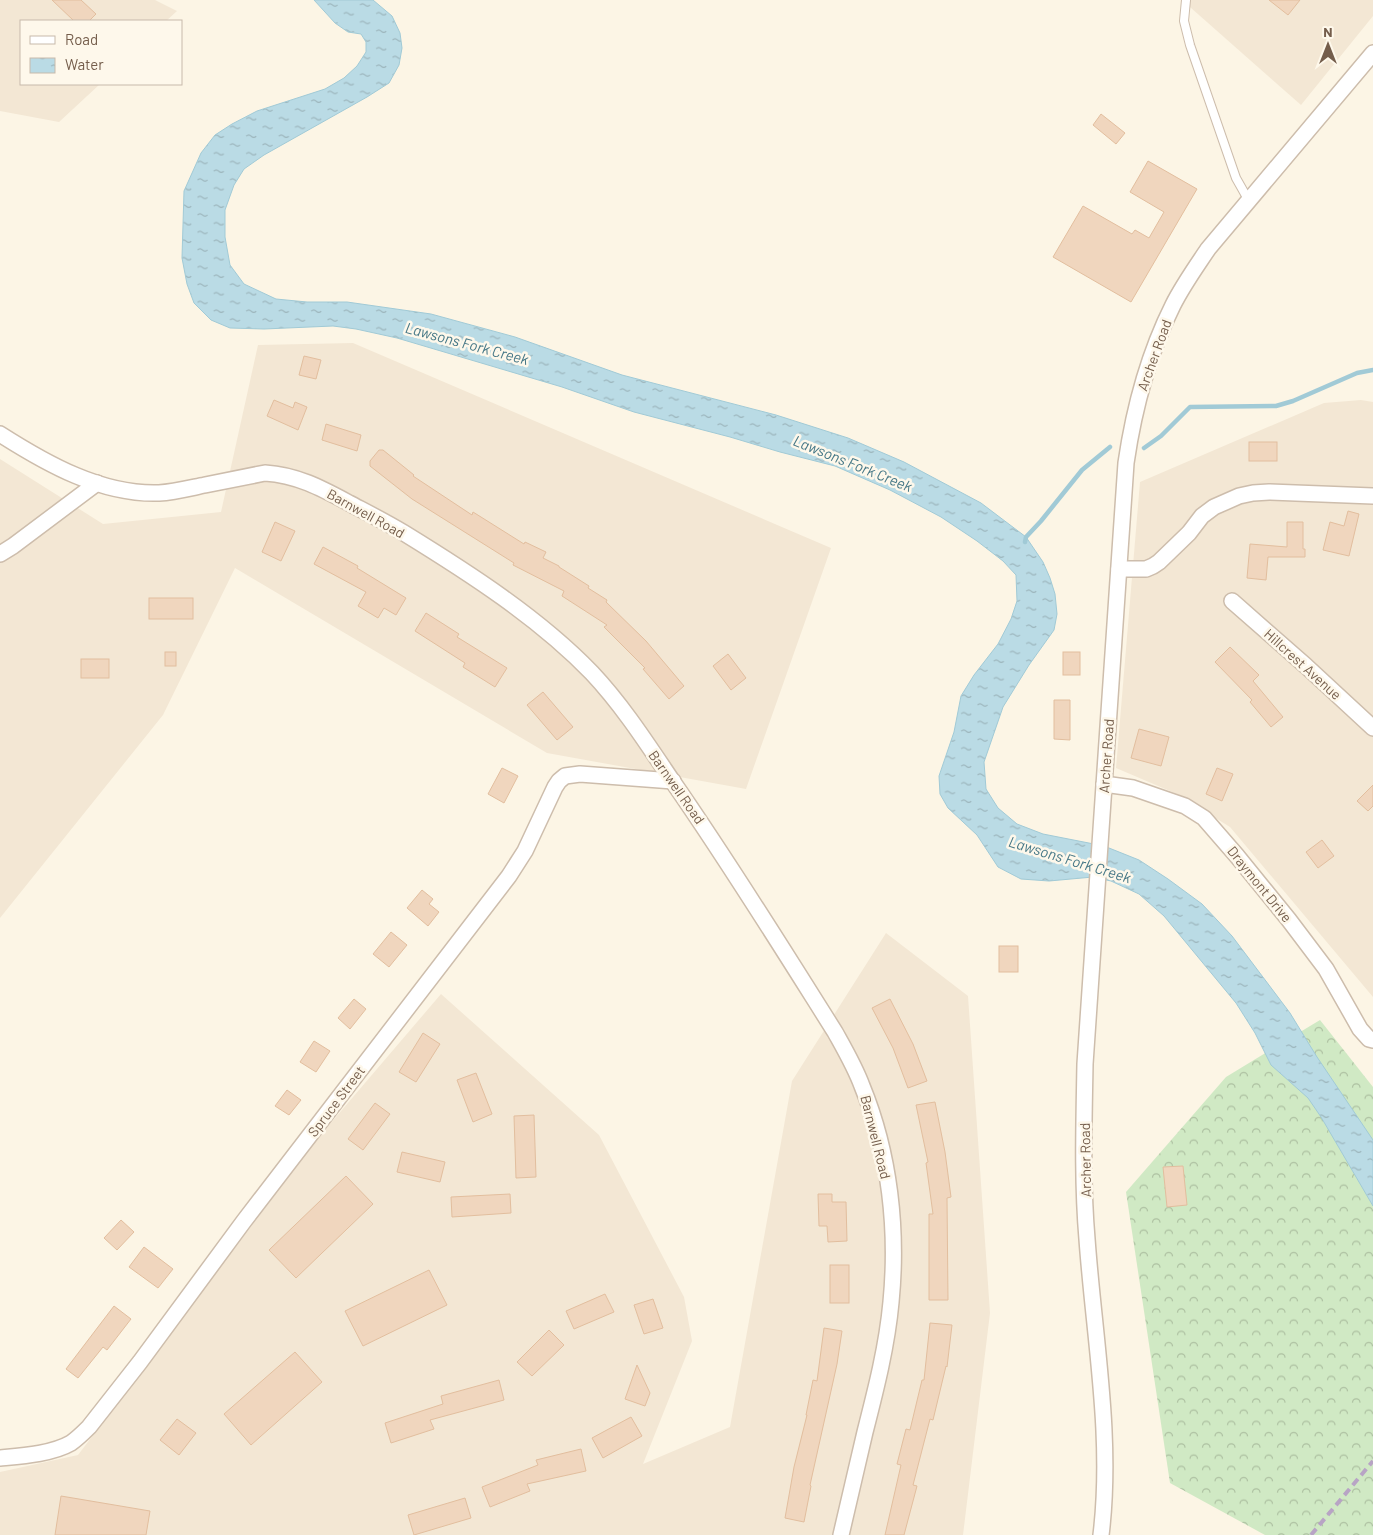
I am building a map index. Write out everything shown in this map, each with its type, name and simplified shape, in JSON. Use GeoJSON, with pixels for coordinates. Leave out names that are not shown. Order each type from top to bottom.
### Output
{"type":"FeatureCollection","features":[{"type":"Feature","properties":{"kind":"street","name":"Archer Road"},"geometry":{"type":"LineString","coordinates":[[1101,1535],[1105,1480],[1103,1422],[1087,1237],[1083,1151],[1085,1064],[1126,463],[1132,428],[1148,364],[1170,312],[1190,276],[1208,249],[1373,53]]}},
{"type":"Feature","properties":{"kind":"street","name":"Barnwell Road"},"geometry":{"type":"LineString","coordinates":[[0,434],[49,462],[97,483],[131,492],[161,493],[183,490],[265,473],[281,474],[319,487],[388,523],[438,554],[502,598],[570,651],[614,698],[708,832],[835,1032],[854,1066],[874,1120],[890,1196],[894,1267],[891,1303],[878,1381],[841,1535]]}},
{"type":"Feature","properties":{"kind":"street"},"geometry":{"type":"LineString","coordinates":[[0,554],[97,483]]}},
{"type":"Feature","properties":{"kind":"street"},"geometry":{"type":"LineString","coordinates":[[1119,569],[1146,569],[1153,566],[1189,533],[1202,516],[1226,500],[1239,496],[1270,492],[1373,496]]}},
{"type":"Feature","properties":{"kind":"street","name":"Hillcrest Avenue"},"geometry":{"type":"LineString","coordinates":[[1232,601],[1373,728]]}},
{"type":"Feature","properties":{"kind":"street","name":"Spruce Street"},"geometry":{"type":"LineString","coordinates":[[0,1458],[58,1448],[70,1444],[89,1427],[140,1362],[256,1205],[509,876],[525,851],[559,781],[565,776],[580,774],[673,781]]}},
{"type":"Feature","properties":{"kind":"street","name":"Draymont Drive"},"geometry":{"type":"LineString","coordinates":[[1104,784],[1133,788],[1185,806],[1204,818],[1237,856],[1326,969],[1360,1029],[1369,1039],[1373,1040]]}},
{"type":"Feature","properties":{"kind":"lane"},"geometry":{"type":"LineString","coordinates":[[1186,0],[1184,21],[1195,60],[1236,178],[1248,201]]}},
{"type":"Feature","properties":{"kind":"shaded area"},"geometry":{"type":"Polygon","coordinates":[[[0,0],[155,0],[177,11],[167,20],[20,20],[20,85],[99,85],[59,122],[0,111],[0,0]]]}},
{"type":"Feature","properties":{"kind":"shaded area"},"geometry":{"type":"Polygon","coordinates":[[[1182,0],[1373,0],[1373,16],[1301,105],[1182,0]]]}},
{"type":"Feature","properties":{"kind":"shaded area"},"geometry":{"type":"Polygon","coordinates":[[[353,343],[831,548],[746,789],[547,753],[235,568],[163,715],[0,918],[0,459],[103,524],[221,512],[258,345],[353,343]]]}},
{"type":"Feature","properties":{"kind":"shaded area"},"geometry":{"type":"Polygon","coordinates":[[[1361,400],[1373,402],[1373,997],[1230,827],[1177,794],[1116,768],[1140,482],[1324,403],[1361,400]]]}},
{"type":"Feature","properties":{"kind":"shaded area"},"geometry":{"type":"Polygon","coordinates":[[[886,933],[968,996],[990,1313],[963,1535],[0,1535],[0,1472],[78,1455],[318,1138],[441,994],[599,1135],[684,1297],[692,1341],[643,1464],[730,1427],[792,1081],[886,933]]]}},
{"type":"Feature","properties":{"kind":"green space"},"geometry":{"type":"Polygon","coordinates":[[[1320,1020],[1373,1087],[1373,1535],[1265,1535],[1170,1483],[1126,1192],[1226,1077],[1320,1020]]]}},
{"type":"Feature","properties":{"kind":"water","name":"Lawsons Fork Creek"},"geometry":{"type":"Polygon","coordinates":[[[314,0],[373,0],[392,16],[400,33],[402,48],[399,65],[389,83],[264,155],[244,169],[234,185],[225,210],[225,237],[230,265],[244,284],[276,299],[307,302],[347,302],[431,314],[515,337],[622,375],[776,415],[848,438],[904,462],[981,503],[1026,537],[1043,562],[1050,578],[1055,594],[1057,614],[1054,630],[1029,665],[1003,707],[984,762],[986,789],[998,808],[1017,824],[1043,834],[1104,846],[1139,860],[1202,904],[1232,936],[1290,1013],[1373,1140],[1373,1206],[1308,1098],[1271,1065],[1255,1033],[1236,1003],[1164,916],[1139,894],[1111,881],[1093,877],[1049,881],[1021,879],[998,867],[977,835],[948,808],[940,794],[939,776],[954,732],[961,696],[974,675],[998,644],[1011,619],[1017,601],[1016,575],[1003,561],[977,541],[941,517],[890,490],[835,466],[634,412],[562,387],[397,338],[333,326],[264,329],[230,328],[211,320],[194,303],[187,284],[182,258],[184,191],[201,153],[215,135],[232,124],[257,111],[325,89],[344,78],[357,66],[366,52],[366,42],[361,34],[348,32],[335,23],[314,0]]]}},
{"type":"Feature","properties":{"kind":"building"},"geometry":{"type":"Polygon","coordinates":[[[52,0],[81,0],[96,14],[90,20],[73,20],[52,0]]]}},
{"type":"Feature","properties":{"kind":"building"},"geometry":{"type":"Polygon","coordinates":[[[1269,0],[1300,0],[1288,15],[1269,0]]]}},
{"type":"Feature","properties":{"kind":"building"},"geometry":{"type":"Polygon","coordinates":[[[1101,114],[1125,133],[1116,144],[1093,125],[1101,114]]]}},
{"type":"Feature","properties":{"kind":"building"},"geometry":{"type":"Polygon","coordinates":[[[1148,161],[1197,189],[1131,302],[1053,257],[1083,206],[1132,234],[1135,230],[1149,238],[1164,212],[1130,192],[1148,161]]]}},
{"type":"Feature","properties":{"kind":"building"},"geometry":{"type":"Polygon","coordinates":[[[304,356],[321,360],[316,379],[299,375],[304,356]]]}},
{"type":"Feature","properties":{"kind":"building"},"geometry":{"type":"Polygon","coordinates":[[[274,400],[293,408],[295,402],[307,407],[298,430],[267,416],[274,400]]]}},
{"type":"Feature","properties":{"kind":"building"},"geometry":{"type":"Polygon","coordinates":[[[326,424],[361,435],[357,451],[322,440],[326,424]]]}},
{"type":"Feature","properties":{"kind":"building"},"geometry":{"type":"Polygon","coordinates":[[[1249,442],[1277,442],[1277,461],[1249,461],[1249,442]]]}},
{"type":"Feature","properties":{"kind":"building"},"geometry":{"type":"Polygon","coordinates":[[[379,450],[383,450],[413,476],[472,515],[473,512],[524,544],[525,542],[546,552],[543,558],[559,566],[607,600],[606,602],[646,641],[684,686],[669,699],[643,669],[645,668],[604,627],[607,625],[562,596],[564,591],[513,565],[514,563],[412,499],[370,466],[370,461],[379,450]]]}},
{"type":"Feature","properties":{"kind":"building"},"geometry":{"type":"Polygon","coordinates":[[[1348,511],[1359,514],[1349,556],[1323,550],[1330,522],[1344,526],[1348,511]]]}},
{"type":"Feature","properties":{"kind":"building"},"geometry":{"type":"Polygon","coordinates":[[[275,522],[295,531],[281,561],[262,552],[275,522]]]}},
{"type":"Feature","properties":{"kind":"building"},"geometry":{"type":"Polygon","coordinates":[[[1287,522],[1303,522],[1303,549],[1305,549],[1305,557],[1268,557],[1266,580],[1247,578],[1250,544],[1287,547],[1287,522]]]}},
{"type":"Feature","properties":{"kind":"building"},"geometry":{"type":"Polygon","coordinates":[[[323,547],[358,566],[357,568],[406,598],[396,615],[384,608],[378,618],[358,606],[366,592],[314,564],[323,547]]]}},
{"type":"Feature","properties":{"kind":"building"},"geometry":{"type":"Polygon","coordinates":[[[149,598],[193,598],[193,619],[149,619],[149,598]]]}},
{"type":"Feature","properties":{"kind":"building"},"geometry":{"type":"Polygon","coordinates":[[[426,613],[459,634],[457,637],[507,668],[495,687],[463,667],[465,663],[415,631],[426,613]]]}},
{"type":"Feature","properties":{"kind":"building"},"geometry":{"type":"Polygon","coordinates":[[[1230,647],[1259,675],[1253,681],[1283,717],[1271,727],[1250,702],[1252,700],[1215,662],[1230,647]]]}},
{"type":"Feature","properties":{"kind":"building"},"geometry":{"type":"Polygon","coordinates":[[[165,652],[176,652],[176,666],[165,666],[165,652]]]}},
{"type":"Feature","properties":{"kind":"building"},"geometry":{"type":"Polygon","coordinates":[[[1063,652],[1080,652],[1080,675],[1063,675],[1063,652]]]}},
{"type":"Feature","properties":{"kind":"building"},"geometry":{"type":"Polygon","coordinates":[[[728,654],[746,678],[731,690],[713,666],[728,654]]]}},
{"type":"Feature","properties":{"kind":"building"},"geometry":{"type":"Polygon","coordinates":[[[81,659],[109,659],[109,678],[81,678],[81,659]]]}},
{"type":"Feature","properties":{"kind":"building"},"geometry":{"type":"Polygon","coordinates":[[[543,692],[573,727],[557,740],[527,705],[543,692]]]}},
{"type":"Feature","properties":{"kind":"building"},"geometry":{"type":"Polygon","coordinates":[[[1054,700],[1070,700],[1070,740],[1054,739],[1054,700]]]}},
{"type":"Feature","properties":{"kind":"building"},"geometry":{"type":"Polygon","coordinates":[[[1139,729],[1169,737],[1161,766],[1131,758],[1139,729]]]}},
{"type":"Feature","properties":{"kind":"building"},"geometry":{"type":"Polygon","coordinates":[[[502,768],[518,776],[504,803],[488,794],[502,768]]]}},
{"type":"Feature","properties":{"kind":"building"},"geometry":{"type":"Polygon","coordinates":[[[1217,768],[1233,774],[1222,801],[1206,794],[1217,768]]]}},
{"type":"Feature","properties":{"kind":"building"},"geometry":{"type":"Polygon","coordinates":[[[1373,785],[1373,806],[1368,811],[1357,801],[1373,785]]]}},
{"type":"Feature","properties":{"kind":"building"},"geometry":{"type":"Polygon","coordinates":[[[1322,840],[1334,856],[1318,868],[1306,852],[1322,840]]]}},
{"type":"Feature","properties":{"kind":"building"},"geometry":{"type":"Polygon","coordinates":[[[422,890],[433,899],[429,904],[439,912],[428,926],[407,908],[422,890]]]}},
{"type":"Feature","properties":{"kind":"building"},"geometry":{"type":"Polygon","coordinates":[[[391,932],[407,945],[389,967],[373,954],[391,932]]]}},
{"type":"Feature","properties":{"kind":"building"},"geometry":{"type":"Polygon","coordinates":[[[999,946],[1018,946],[1018,972],[999,972],[999,946]]]}},
{"type":"Feature","properties":{"kind":"building"},"geometry":{"type":"Polygon","coordinates":[[[354,999],[366,1009],[350,1029],[338,1018],[354,999]]]}},
{"type":"Feature","properties":{"kind":"building"},"geometry":{"type":"Polygon","coordinates":[[[890,999],[913,1044],[927,1081],[908,1088],[893,1048],[872,1008],[890,999]]]}},
{"type":"Feature","properties":{"kind":"building"},"geometry":{"type":"Polygon","coordinates":[[[423,1033],[440,1044],[416,1082],[399,1072],[423,1033]]]}},
{"type":"Feature","properties":{"kind":"building"},"geometry":{"type":"Polygon","coordinates":[[[314,1041],[330,1051],[316,1072],[300,1062],[314,1041]]]}},
{"type":"Feature","properties":{"kind":"building"},"geometry":{"type":"Polygon","coordinates":[[[476,1073],[492,1114],[473,1122],[457,1080],[476,1073]]]}},
{"type":"Feature","properties":{"kind":"building"},"geometry":{"type":"Polygon","coordinates":[[[287,1090],[301,1100],[289,1115],[275,1106],[287,1090]]]}},
{"type":"Feature","properties":{"kind":"building"},"geometry":{"type":"Polygon","coordinates":[[[935,1102],[945,1152],[951,1197],[947,1198],[948,1300],[929,1300],[929,1214],[933,1214],[926,1163],[928,1162],[916,1105],[935,1102]]]}},
{"type":"Feature","properties":{"kind":"building"},"geometry":{"type":"Polygon","coordinates":[[[375,1103],[390,1114],[363,1150],[348,1139],[375,1103]]]}},
{"type":"Feature","properties":{"kind":"building"},"geometry":{"type":"Polygon","coordinates":[[[534,1115],[536,1177],[516,1178],[514,1116],[534,1115]]]}},
{"type":"Feature","properties":{"kind":"building"},"geometry":{"type":"Polygon","coordinates":[[[402,1152],[445,1162],[440,1182],[397,1172],[402,1152]]]}},
{"type":"Feature","properties":{"kind":"building"},"geometry":{"type":"Polygon","coordinates":[[[1183,1166],[1187,1205],[1167,1207],[1163,1167],[1183,1166]]]}},
{"type":"Feature","properties":{"kind":"building"},"geometry":{"type":"Polygon","coordinates":[[[346,1176],[373,1204],[296,1278],[269,1250],[346,1176]]]}},
{"type":"Feature","properties":{"kind":"building"},"geometry":{"type":"Polygon","coordinates":[[[510,1194],[511,1213],[452,1217],[451,1197],[510,1194]]]}},
{"type":"Feature","properties":{"kind":"building"},"geometry":{"type":"Polygon","coordinates":[[[818,1194],[832,1194],[832,1202],[846,1202],[847,1241],[828,1242],[827,1226],[819,1226],[818,1194]]]}},
{"type":"Feature","properties":{"kind":"building"},"geometry":{"type":"Polygon","coordinates":[[[121,1220],[134,1232],[117,1250],[104,1238],[121,1220]]]}},
{"type":"Feature","properties":{"kind":"building"},"geometry":{"type":"Polygon","coordinates":[[[144,1247],[173,1269],[158,1288],[129,1267],[144,1247]]]}},
{"type":"Feature","properties":{"kind":"building"},"geometry":{"type":"Polygon","coordinates":[[[830,1265],[849,1265],[849,1303],[830,1303],[830,1265]]]}},
{"type":"Feature","properties":{"kind":"building"},"geometry":{"type":"Polygon","coordinates":[[[429,1270],[447,1305],[363,1346],[345,1311],[429,1270]]]}},
{"type":"Feature","properties":{"kind":"building"},"geometry":{"type":"Polygon","coordinates":[[[605,1294],[614,1312],[574,1329],[566,1311],[605,1294]]]}},
{"type":"Feature","properties":{"kind":"building"},"geometry":{"type":"Polygon","coordinates":[[[653,1299],[663,1328],[644,1334],[634,1305],[653,1299]]]}},
{"type":"Feature","properties":{"kind":"building"},"geometry":{"type":"Polygon","coordinates":[[[114,1306],[131,1319],[107,1350],[103,1347],[78,1378],[66,1369],[114,1306]]]}},
{"type":"Feature","properties":{"kind":"building"},"geometry":{"type":"Polygon","coordinates":[[[930,1323],[952,1325],[947,1367],[933,1420],[930,1419],[913,1485],[917,1486],[904,1535],[885,1535],[901,1465],[897,1464],[906,1429],[910,1430],[922,1380],[924,1380],[930,1323]]]}},
{"type":"Feature","properties":{"kind":"building"},"geometry":{"type":"Polygon","coordinates":[[[824,1328],[842,1331],[837,1364],[810,1485],[804,1522],[785,1518],[813,1380],[817,1381],[824,1328]]]}},
{"type":"Feature","properties":{"kind":"building"},"geometry":{"type":"Polygon","coordinates":[[[549,1330],[564,1345],[532,1376],[517,1362],[549,1330]]]}},
{"type":"Feature","properties":{"kind":"building"},"geometry":{"type":"Polygon","coordinates":[[[295,1352],[322,1382],[251,1445],[224,1414],[295,1352]]]}},
{"type":"Feature","properties":{"kind":"building"},"geometry":{"type":"Polygon","coordinates":[[[637,1365],[650,1393],[645,1406],[625,1399],[637,1365]]]}},
{"type":"Feature","properties":{"kind":"building"},"geometry":{"type":"Polygon","coordinates":[[[499,1380],[504,1400],[430,1420],[434,1429],[391,1443],[385,1423],[443,1404],[441,1396],[499,1380]]]}},
{"type":"Feature","properties":{"kind":"building"},"geometry":{"type":"Polygon","coordinates":[[[631,1417],[642,1436],[603,1458],[592,1438],[631,1417]]]}},
{"type":"Feature","properties":{"kind":"building"},"geometry":{"type":"Polygon","coordinates":[[[177,1419],[196,1433],[179,1455],[160,1440],[177,1419]]]}},
{"type":"Feature","properties":{"kind":"building"},"geometry":{"type":"Polygon","coordinates":[[[581,1449],[586,1471],[527,1484],[530,1491],[490,1507],[482,1487],[538,1465],[536,1460],[581,1449]]]}},
{"type":"Feature","properties":{"kind":"building"},"geometry":{"type":"Polygon","coordinates":[[[61,1496],[150,1511],[146,1535],[55,1535],[61,1496]]]}},
{"type":"Feature","properties":{"kind":"building"},"geometry":{"type":"Polygon","coordinates":[[[465,1498],[471,1518],[414,1535],[408,1515],[465,1498]]]}},
{"type":"Feature","properties":{"kind":"waterway"},"geometry":{"type":"LineString","coordinates":[[1144,448],[1161,436],[1190,407],[1276,406],[1293,401],[1357,373],[1373,370]]}},
{"type":"Feature","properties":{"kind":"waterway"},"geometry":{"type":"LineString","coordinates":[[1025,542],[1026,537],[1082,470],[1110,447]]}},
{"type":"Feature","properties":{"kind":"railway"},"geometry":{"type":"LineString","coordinates":[[1311,1535],[1373,1461]]}}]}
